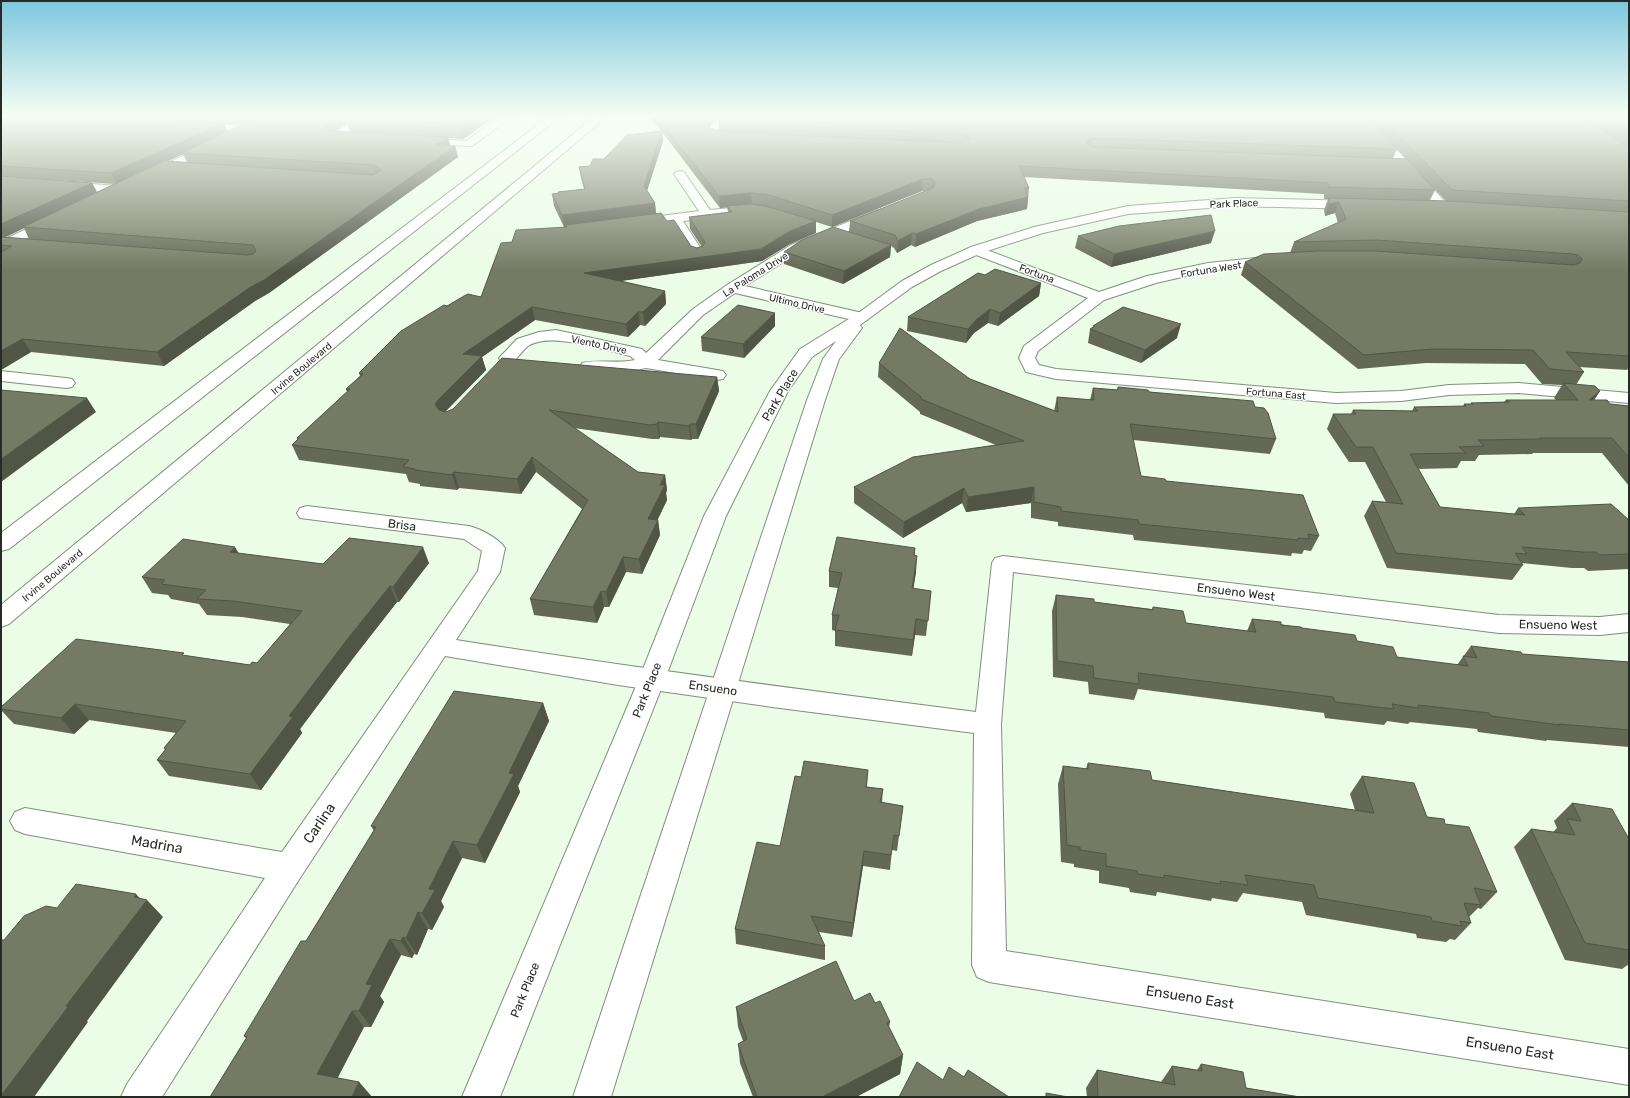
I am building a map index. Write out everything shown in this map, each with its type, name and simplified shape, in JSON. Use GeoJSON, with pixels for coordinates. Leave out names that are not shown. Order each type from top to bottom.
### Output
{"type":"FeatureCollection","features":[{"type":"Feature","properties":{"kind":"street"},"geometry":{"type":"LineString","coordinates":[[139,180],[164,168]]}},
{"type":"Feature","properties":{"kind":"street"},"geometry":{"type":"LineString","coordinates":[[184,168],[194,169]]}},
{"type":"Feature","properties":{"kind":"street"},"geometry":{"type":"LineString","coordinates":[[1,544],[490,168]]}},
{"type":"Feature","properties":{"kind":"street","name":"Irvine Boulevard"},"geometry":{"type":"LineString","coordinates":[[1,618],[541,168]]}},
{"type":"Feature","properties":{"kind":"street"},"geometry":{"type":"LineString","coordinates":[[1409,168],[1443,207]]}},
{"type":"Feature","properties":{"kind":"street"},"geometry":{"type":"LineString","coordinates":[[680,174],[708,214]]}},
{"type":"Feature","properties":{"kind":"street"},"geometry":{"type":"LineString","coordinates":[[56,185],[122,188],[97,200]]}},
{"type":"Feature","properties":{"kind":"street","name":"Park Place"},"geometry":{"type":"LineString","coordinates":[[481,1097],[652,679],[715,516],[779,391],[806,353],[862,317],[907,284],[936,268],[976,250],[1039,230],[1128,210],[1236,202],[1371,205]]}},
{"type":"Feature","properties":{"kind":"street"},"geometry":{"type":"LineString","coordinates":[[1427,207],[1458,208]]}},
{"type":"Feature","properties":{"kind":"street","name":"La Paloma Drive"},"geometry":{"type":"LineString","coordinates":[[646,363],[698,312],[732,288],[796,248],[890,209]]}},
{"type":"Feature","properties":{"kind":"street"},"geometry":{"type":"LineString","coordinates":[[622,225],[708,214],[752,210],[763,211]]}},
{"type":"Feature","properties":{"kind":"street"},"geometry":{"type":"LineString","coordinates":[[4,244],[62,217]]}},
{"type":"Feature","properties":{"kind":"street"},"geometry":{"type":"LineString","coordinates":[[675,218],[698,255]]}},
{"type":"Feature","properties":{"kind":"street"},"geometry":{"type":"LineString","coordinates":[[812,226],[853,240]]}},
{"type":"Feature","properties":{"kind":"street"},"geometry":{"type":"LineString","coordinates":[[4,244],[36,245]]}},
{"type":"Feature","properties":{"kind":"street","name":"Fortuna"},"geometry":{"type":"LineString","coordinates":[[976,250],[1099,297]]}},
{"type":"Feature","properties":{"kind":"street","name":"Fortuna West"},"geometry":{"type":"LineString","coordinates":[[1099,297],[1152,279],[1208,267],[1292,260]]}},
{"type":"Feature","properties":{"kind":"street","name":"Ultimo Drive"},"geometry":{"type":"LineString","coordinates":[[732,288],[862,317]]}},
{"type":"Feature","properties":{"kind":"street","name":"Fortuna East"},"geometry":{"type":"LineString","coordinates":[[1099,297],[1030,349],[1027,358],[1032,368],[1056,374],[1336,398],[1401,396],[1449,390],[1519,388],[1629,398]]}},
{"type":"Feature","properties":{"kind":"street","name":"Park Place"},"geometry":{"type":"LineString","coordinates":[[592,1097],[816,400],[831,359],[862,317]]}},
{"type":"Feature","properties":{"kind":"street","name":"Viento Drive"},"geometry":{"type":"LineString","coordinates":[[526,362],[502,364],[523,342],[539,337],[556,335],[636,352],[646,363],[717,375]]}},
{"type":"Feature","properties":{"kind":"street"},"geometry":{"type":"LineString","coordinates":[[570,366],[623,368],[646,363]]}},
{"type":"Feature","properties":{"kind":"street"},"geometry":{"type":"LineString","coordinates":[[1,376],[66,383]]}},
{"type":"Feature","properties":{"kind":"street","name":"Brisa"},"geometry":{"type":"LineString","coordinates":[[306,513],[469,533],[494,548]]}},
{"type":"Feature","properties":{"kind":"street","name":"Carlina"},"geometry":{"type":"LineString","coordinates":[[140,1097],[289,868],[489,572],[494,548]]}},
{"type":"Feature","properties":{"kind":"street","name":"Ensueno West"},"geometry":{"type":"LineString","coordinates":[[988,724],[1003,563],[1499,624],[1600,626],[1629,623]]}},
{"type":"Feature","properties":{"kind":"street","name":"Ensueno"},"geometry":{"type":"LineString","coordinates":[[438,646],[772,697],[988,724]]}},
{"type":"Feature","properties":{"kind":"street","name":"Ensueno East"},"geometry":{"type":"LineString","coordinates":[[988,724],[989,965],[1629,1067]]}},
{"type":"Feature","properties":{"kind":"street","name":"Madrina"},"geometry":{"type":"LineString","coordinates":[[24,821],[289,868]]}},
{"type":"Feature","properties":{"kind":"building"},"geometry":{"type":"Polygon","coordinates":[[[36,168],[122,168],[111,173],[36,168]]]}},
{"type":"Feature","properties":{"kind":"building"},"geometry":{"type":"Polygon","coordinates":[[[149,168],[272,168],[373,175],[381,170],[379,168],[423,168],[264,280],[249,288],[157,352],[22,339],[1,351],[1,252],[12,246],[1,245],[1,237],[248,255],[253,254],[256,251],[253,245],[23,227],[149,168]]]}},
{"type":"Feature","properties":{"kind":"building"},"geometry":{"type":"Polygon","coordinates":[[[579,168],[650,168],[644,186],[655,203],[562,215],[552,194],[585,189],[579,168]]]}},
{"type":"Feature","properties":{"kind":"building"},"geometry":{"type":"Polygon","coordinates":[[[697,168],[1020,168],[1029,188],[1025,188],[1028,197],[979,209],[916,234],[912,233],[898,241],[895,235],[850,221],[933,188],[935,183],[932,179],[923,179],[832,215],[769,195],[751,193],[719,196],[697,168]]]}},
{"type":"Feature","properties":{"kind":"building"},"geometry":{"type":"Polygon","coordinates":[[[1060,168],[1415,168],[1435,190],[1328,187],[1328,183],[1060,168]]]}},
{"type":"Feature","properties":{"kind":"building"},"geometry":{"type":"Polygon","coordinates":[[[1431,168],[1629,168],[1629,201],[1452,190],[1431,168]]]}},
{"type":"Feature","properties":{"kind":"building"},"geometry":{"type":"Polygon","coordinates":[[[1,176],[92,183],[1,224],[1,176]]]}},
{"type":"Feature","properties":{"kind":"building"},"geometry":{"type":"Polygon","coordinates":[[[1329,198],[1448,201],[1629,212],[1629,356],[1566,352],[1584,372],[1550,369],[1533,350],[1433,349],[1364,355],[1245,262],[1264,254],[1319,251],[1376,251],[1573,265],[1580,263],[1582,259],[1578,255],[1573,254],[1376,240],[1294,242],[1346,219],[1339,202],[1329,204],[1329,198]]]}},
{"type":"Feature","properties":{"kind":"building"},"geometry":{"type":"Polygon","coordinates":[[[751,204],[766,206],[816,221],[790,231],[761,249],[584,273],[665,291],[643,312],[638,312],[626,324],[532,307],[463,354],[482,356],[435,404],[439,410],[446,412],[453,409],[502,358],[717,377],[696,424],[690,424],[689,426],[658,422],[657,424],[650,425],[549,410],[638,472],[665,475],[660,485],[665,485],[648,519],[658,520],[639,559],[623,557],[606,592],[601,591],[593,607],[530,599],[588,500],[532,457],[517,479],[454,472],[452,475],[415,470],[403,467],[409,460],[292,445],[299,438],[297,438],[350,389],[346,389],[363,374],[359,373],[401,331],[444,305],[447,306],[468,294],[481,297],[501,243],[512,242],[516,230],[567,227],[566,225],[661,213],[667,221],[674,220],[691,246],[697,248],[703,246],[705,242],[689,217],[732,212],[727,206],[751,204]]]}},
{"type":"Feature","properties":{"kind":"building"},"geometry":{"type":"Polygon","coordinates":[[[1211,215],[1215,231],[1114,254],[1078,236],[1119,226],[1211,215]]]}},
{"type":"Feature","properties":{"kind":"building"},"geometry":{"type":"Polygon","coordinates":[[[833,227],[891,245],[844,271],[784,252],[802,240],[833,227]]]}},
{"type":"Feature","properties":{"kind":"building"},"geometry":{"type":"Polygon","coordinates":[[[995,269],[1041,283],[1000,313],[990,309],[976,320],[968,329],[908,317],[978,273],[985,275],[995,269]]]}},
{"type":"Feature","properties":{"kind":"building"},"geometry":{"type":"Polygon","coordinates":[[[738,305],[775,313],[743,344],[701,337],[738,305]]]}},
{"type":"Feature","properties":{"kind":"building"},"geometry":{"type":"Polygon","coordinates":[[[1123,307],[1181,324],[1145,350],[1090,329],[1123,307]]]}},
{"type":"Feature","properties":{"kind":"building"},"geometry":{"type":"Polygon","coordinates":[[[900,328],[970,379],[1058,412],[1057,397],[1094,400],[1093,388],[1118,390],[1118,387],[1148,390],[1149,392],[1253,401],[1255,407],[1264,408],[1268,413],[1276,439],[1130,424],[1141,476],[1165,479],[1166,481],[1303,495],[1319,536],[1308,534],[1309,539],[1298,538],[1298,540],[1139,524],[1138,520],[1061,511],[1061,507],[1034,502],[1034,487],[968,497],[964,488],[904,522],[854,487],[913,457],[1024,441],[921,399],[921,397],[879,363],[900,328]]]}},
{"type":"Feature","properties":{"kind":"building"},"geometry":{"type":"Polygon","coordinates":[[[1563,383],[1595,386],[1600,391],[1589,400],[1607,400],[1610,404],[1629,406],[1629,458],[1612,438],[1478,440],[1484,446],[1459,447],[1466,453],[1410,454],[1440,507],[1525,515],[1518,508],[1611,504],[1629,520],[1629,554],[1599,555],[1596,552],[1522,547],[1527,554],[1515,553],[1523,565],[1396,553],[1372,501],[1403,504],[1373,447],[1356,447],[1333,414],[1356,414],[1353,410],[1418,411],[1414,407],[1466,406],[1464,404],[1509,402],[1506,400],[1578,400],[1563,383]]]}},
{"type":"Feature","properties":{"kind":"building"},"geometry":{"type":"Polygon","coordinates":[[[1,390],[87,398],[1,459],[1,390]]]}},
{"type":"Feature","properties":{"kind":"building"},"geometry":{"type":"Polygon","coordinates":[[[837,537],[915,548],[914,555],[917,556],[912,588],[931,591],[928,621],[916,619],[913,640],[835,630],[839,615],[832,615],[842,573],[829,571],[837,537]]]}},
{"type":"Feature","properties":{"kind":"building"},"geometry":{"type":"Polygon","coordinates":[[[349,538],[423,547],[393,587],[390,586],[346,641],[289,716],[293,717],[250,774],[157,760],[166,749],[164,748],[186,721],[75,704],[61,718],[1,709],[1,707],[76,639],[184,653],[182,655],[250,665],[252,662],[257,663],[302,611],[233,601],[197,599],[206,590],[161,584],[165,580],[142,577],[183,539],[235,547],[230,552],[323,564],[349,538]]]}},
{"type":"Feature","properties":{"kind":"building"},"geometry":{"type":"Polygon","coordinates":[[[1056,595],[1094,599],[1094,602],[1153,610],[1153,607],[1183,611],[1186,623],[1256,632],[1252,619],[1281,622],[1281,625],[1355,635],[1357,641],[1393,647],[1397,657],[1468,666],[1463,656],[1477,658],[1471,646],[1521,652],[1522,654],[1629,662],[1629,730],[1559,724],[1560,725],[1491,716],[1489,713],[1418,705],[1419,708],[1392,704],[1394,709],[1335,702],[1333,697],[1138,673],[1139,684],[1094,678],[1093,666],[1057,661],[1056,595]]]}},
{"type":"Feature","properties":{"kind":"building"},"geometry":{"type":"Polygon","coordinates":[[[454,691],[543,703],[509,773],[514,774],[477,845],[453,841],[429,889],[435,890],[422,913],[418,912],[406,938],[403,937],[401,941],[390,939],[366,984],[372,985],[359,1011],[352,1011],[317,1074],[359,1082],[352,1097],[210,1097],[247,1037],[244,1036],[301,941],[306,941],[376,827],[371,826],[454,691]]]}},
{"type":"Feature","properties":{"kind":"building"},"geometry":{"type":"Polygon","coordinates":[[[804,761],[868,770],[866,787],[883,789],[880,802],[903,806],[899,836],[894,835],[891,855],[864,851],[853,923],[811,916],[825,946],[735,929],[757,842],[780,846],[795,776],[801,777],[804,761]]]}},
{"type":"Feature","properties":{"kind":"building"},"geometry":{"type":"Polygon","coordinates":[[[1088,763],[1150,771],[1152,780],[1374,813],[1362,776],[1414,783],[1427,817],[1444,819],[1445,824],[1469,827],[1497,892],[1474,888],[1481,905],[1464,903],[1471,923],[1460,921],[1462,926],[1432,921],[1431,917],[1318,898],[1314,885],[1245,875],[1248,885],[1220,881],[1221,884],[1164,875],[1164,878],[1138,874],[1137,871],[1106,866],[1106,854],[1080,850],[1080,847],[1067,845],[1063,766],[1088,769],[1088,763]]]}},
{"type":"Feature","properties":{"kind":"building"},"geometry":{"type":"Polygon","coordinates":[[[1572,803],[1612,809],[1629,839],[1629,950],[1585,943],[1531,829],[1575,835],[1567,819],[1581,821],[1572,803]]]}},
{"type":"Feature","properties":{"kind":"building"},"geometry":{"type":"Polygon","coordinates":[[[76,884],[136,894],[134,897],[147,900],[66,1006],[68,1007],[1,1096],[1,940],[4,940],[24,916],[46,906],[57,908],[76,884]]]}},
{"type":"Feature","properties":{"kind":"building"},"geometry":{"type":"Polygon","coordinates":[[[836,961],[854,1001],[870,993],[875,1003],[880,1001],[890,1022],[887,1023],[903,1055],[822,1097],[757,1097],[738,1044],[747,1039],[736,1007],[836,961]]]}},
{"type":"Feature","properties":{"kind":"building"},"geometry":{"type":"Polygon","coordinates":[[[917,1062],[943,1080],[949,1067],[964,1077],[968,1070],[1009,1097],[899,1097],[917,1062]]]}},
{"type":"Feature","properties":{"kind":"building"},"geometry":{"type":"Polygon","coordinates":[[[1201,1064],[1243,1072],[1246,1088],[1300,1097],[1098,1097],[1097,1070],[1175,1085],[1172,1066],[1202,1071],[1201,1064]]]}},
{"type":"Feature","properties":{"kind":"building"},"geometry":{"type":"Polygon","coordinates":[[[1046,1093],[1068,1097],[1046,1097],[1046,1093]]]}}]}
